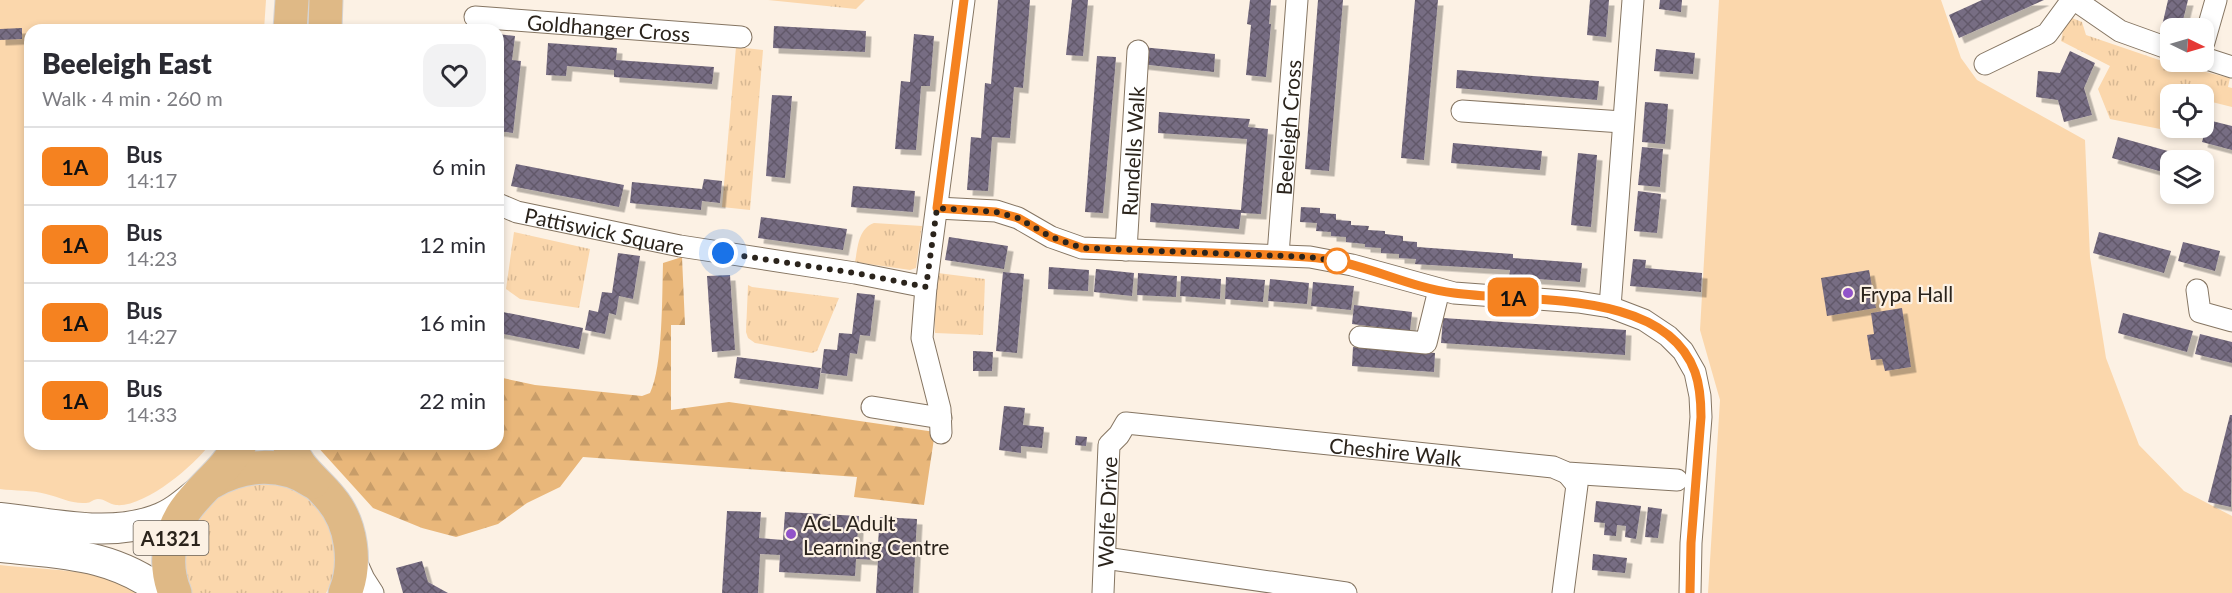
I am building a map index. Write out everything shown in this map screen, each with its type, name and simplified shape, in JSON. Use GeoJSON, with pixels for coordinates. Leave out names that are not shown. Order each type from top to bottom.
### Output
{"type":"FeatureCollection","features":[{"type":"Feature","properties":{"kind":"main road"},"geometry":{"type":"LineString","coordinates":[[290,24],[292,0]]}},
{"type":"Feature","properties":{"kind":"main road"},"geometry":{"type":"LineString","coordinates":[[325,24],[326,0]]}},
{"type":"Feature","properties":{"kind":"main road","name":"A1321"},"geometry":{"type":"LineString","coordinates":[[175,593],[168,570],[168,555],[172,533],[179,516],[204,487],[222,471],[236,450]]}},
{"type":"Feature","properties":{"kind":"main road","name":"A1321"},"geometry":{"type":"LineString","coordinates":[[292,450],[298,465],[331,499],[345,523],[350,542],[351,564],[345,593]]}},
{"type":"Feature","properties":{"kind":"main road","name":"A1321"},"geometry":{"type":"LineString","coordinates":[[204,487],[236,470],[265,467],[290,470],[302,474],[313,482]]}},
{"type":"Feature","properties":{"kind":"main road"},"geometry":{"type":"LineString","coordinates":[[0,518],[90,528],[126,528],[170,514],[204,487]]}},
{"type":"Feature","properties":{"kind":"main road"},"geometry":{"type":"LineString","coordinates":[[0,547],[103,560],[130,571],[164,593]]}},
{"type":"Feature","properties":{"kind":"street"},"geometry":{"type":"LineString","coordinates":[[872,407],[941,425],[934,379],[922,338],[926,287],[964,0]]}},
{"type":"Feature","properties":{"kind":"street","name":"Beeleigh Cross"},"geometry":{"type":"LineString","coordinates":[[1278,255],[1297,0]]}},
{"type":"Feature","properties":{"kind":"street"},"geometry":{"type":"LineString","coordinates":[[1610,307],[1622,122],[1633,0]]}},
{"type":"Feature","properties":{"kind":"street"},"geometry":{"type":"LineString","coordinates":[[1984,64],[2047,34],[2073,0],[2120,31],[2160,45]]}},
{"type":"Feature","properties":{"kind":"street"},"geometry":{"type":"LineString","coordinates":[[2211,18],[2216,0]]}},
{"type":"Feature","properties":{"kind":"street","name":"Goldhanger Cross"},"geometry":{"type":"LineString","coordinates":[[475,16],[741,37]]}},
{"type":"Feature","properties":{"kind":"street","name":"Rundells Walk"},"geometry":{"type":"LineString","coordinates":[[1126,250],[1138,51]]}},
{"type":"Feature","properties":{"kind":"street"},"geometry":{"type":"LineString","coordinates":[[2214,61],[2232,67]]}},
{"type":"Feature","properties":{"kind":"street"},"geometry":{"type":"LineString","coordinates":[[1462,111],[1622,122]]}},
{"type":"Feature","properties":{"kind":"street","name":"Pattiswick Square"},"geometry":{"type":"LineString","coordinates":[[504,207],[517,212],[659,242],[855,273],[926,287]]}},
{"type":"Feature","properties":{"kind":"street"},"geometry":{"type":"LineString","coordinates":[[937,208],[996,212],[1018,218],[1051,237],[1082,248],[1328,259],[1454,293],[1578,302],[1610,307],[1644,320],[1668,336],[1683,351],[1695,372],[1700,396],[1701,417],[1691,543],[1690,593]]}},
{"type":"Feature","properties":{"kind":"street"},"geometry":{"type":"LineString","coordinates":[[1360,337],[1426,343],[1439,290]]}},
{"type":"Feature","properties":{"kind":"street"},"geometry":{"type":"LineString","coordinates":[[2197,291],[2200,312],[2232,321]]}},
{"type":"Feature","properties":{"kind":"street","name":"Cheshire Walk"},"geometry":{"type":"LineString","coordinates":[[1119,435],[1126,423],[1553,467],[1567,473],[1677,480]]}},
{"type":"Feature","properties":{"kind":"street","name":"Wolfe Drive"},"geometry":{"type":"LineString","coordinates":[[1103,593],[1109,445],[1119,435]]}},
{"type":"Feature","properties":{"kind":"street"},"geometry":{"type":"LineString","coordinates":[[1563,593],[1577,485],[1567,473]]}},
{"type":"Feature","properties":{"kind":"street"},"geometry":{"type":"LineString","coordinates":[[350,542],[359,569],[373,593]]}},
{"type":"Feature","properties":{"kind":"street"},"geometry":{"type":"LineString","coordinates":[[1105,558],[1346,593]]}},
{"type":"Feature","properties":{"kind":"green space"},"geometry":{"type":"Polygon","coordinates":[[[0,0],[266,0],[264,24],[24,24],[24,450],[205,450],[168,484],[140,500],[127,504],[116,505],[98,499],[88,503],[75,502],[41,493],[0,489],[0,0]]]}},
{"type":"Feature","properties":{"kind":"green space"},"geometry":{"type":"Polygon","coordinates":[[[768,0],[865,0],[856,9],[768,0]]]}},
{"type":"Feature","properties":{"kind":"green space"},"geometry":{"type":"Polygon","coordinates":[[[1719,0],[1941,0],[1961,58],[1977,80],[2085,140],[2090,257],[2106,358],[2139,445],[2184,491],[2232,516],[2232,593],[1708,593],[1720,400],[1700,330],[1719,0]]]}},
{"type":"Feature","properties":{"kind":"green space"},"geometry":{"type":"Polygon","coordinates":[[[2072,18],[2082,22],[2086,35],[2160,60],[2160,72],[2206,72],[2230,78],[2228,87],[2232,88],[2232,107],[2214,102],[2214,84],[2160,84],[2160,129],[2110,119],[2098,89],[2110,66],[2061,41],[2064,25],[2072,18]]]}},
{"type":"Feature","properties":{"kind":"green space"},"geometry":{"type":"Polygon","coordinates":[[[736,47],[763,50],[750,210],[722,207],[736,47]]]}},
{"type":"Feature","properties":{"kind":"green space"},"geometry":{"type":"Polygon","coordinates":[[[874,223],[922,226],[916,268],[910,270],[855,262],[862,234],[874,223]]]}},
{"type":"Feature","properties":{"kind":"green space"},"geometry":{"type":"Polygon","coordinates":[[[514,232],[590,249],[579,308],[520,299],[506,289],[514,232]]]}},
{"type":"Feature","properties":{"kind":"green space"},"geometry":{"type":"Polygon","coordinates":[[[682,257],[685,325],[671,325],[671,410],[729,402],[935,432],[924,505],[854,497],[857,477],[583,457],[560,487],[527,503],[498,524],[456,537],[422,528],[373,508],[320,450],[504,450],[504,378],[535,385],[642,396],[650,393],[660,349],[663,263],[682,257]]]}},
{"type":"Feature","properties":{"kind":"green space"},"geometry":{"type":"Polygon","coordinates":[[[938,273],[985,279],[983,335],[935,333],[934,300],[938,273]]]}},
{"type":"Feature","properties":{"kind":"green space"},"geometry":{"type":"Polygon","coordinates":[[[748,285],[839,298],[817,351],[812,353],[755,343],[748,338],[746,332],[748,285]]]}},
{"type":"Feature","properties":{"kind":"green space"},"geometry":{"type":"Polygon","coordinates":[[[268,479],[303,493],[314,502],[329,526],[333,539],[335,567],[326,593],[189,593],[179,557],[208,496],[268,479]]]}},
{"type":"Feature","properties":{"kind":"green space"},"geometry":{"type":"Polygon","coordinates":[[[0,565],[87,574],[120,584],[136,593],[0,593],[0,565]]]}},
{"type":"Feature","properties":{"kind":"building"},"geometry":{"type":"Polygon","coordinates":[[[998,0],[1030,0],[1023,88],[1014,87],[1010,138],[992,137],[988,191],[967,190],[971,137],[981,138],[985,83],[991,84],[998,0]]]}},
{"type":"Feature","properties":{"kind":"building"},"geometry":{"type":"Polygon","coordinates":[[[1072,0],[1088,0],[1083,56],[1066,55],[1072,0]]]}},
{"type":"Feature","properties":{"kind":"building"},"geometry":{"type":"Polygon","coordinates":[[[1250,0],[1271,0],[1266,77],[1246,75],[1251,25],[1247,24],[1250,0]]]}},
{"type":"Feature","properties":{"kind":"building"},"geometry":{"type":"Polygon","coordinates":[[[1318,0],[1343,0],[1329,171],[1305,169],[1318,0]]]}},
{"type":"Feature","properties":{"kind":"building"},"geometry":{"type":"Polygon","coordinates":[[[1415,0],[1438,0],[1424,160],[1401,158],[1415,0]]]}},
{"type":"Feature","properties":{"kind":"building"},"geometry":{"type":"Polygon","coordinates":[[[1590,0],[1609,0],[1606,37],[1587,35],[1590,0]]]}},
{"type":"Feature","properties":{"kind":"building"},"geometry":{"type":"Polygon","coordinates":[[[1660,0],[1682,0],[1681,12],[1659,9],[1660,0]]]}},
{"type":"Feature","properties":{"kind":"building"},"geometry":{"type":"Polygon","coordinates":[[[1982,0],[2044,0],[1959,38],[1949,15],[1982,0]]]}},
{"type":"Feature","properties":{"kind":"building"},"geometry":{"type":"Polygon","coordinates":[[[2168,0],[2188,0],[2184,18],[2164,18],[2168,0]]]}},
{"type":"Feature","properties":{"kind":"building"},"geometry":{"type":"Polygon","coordinates":[[[774,26],[866,31],[865,52],[773,48],[774,26]]]}},
{"type":"Feature","properties":{"kind":"building"},"geometry":{"type":"Polygon","coordinates":[[[22,28],[22,39],[0,40],[0,29],[22,28]]]}},
{"type":"Feature","properties":{"kind":"building"},"geometry":{"type":"Polygon","coordinates":[[[914,34],[934,36],[930,86],[921,86],[916,150],[895,149],[901,81],[910,82],[914,34]]]}},
{"type":"Feature","properties":{"kind":"building"},"geometry":{"type":"Polygon","coordinates":[[[504,35],[515,36],[512,60],[521,61],[513,133],[504,132],[504,35]]]}},
{"type":"Feature","properties":{"kind":"building"},"geometry":{"type":"Polygon","coordinates":[[[548,43],[617,48],[616,60],[714,67],[712,84],[614,77],[614,70],[567,66],[566,76],[546,75],[548,43]]]}},
{"type":"Feature","properties":{"kind":"building"},"geometry":{"type":"Polygon","coordinates":[[[1141,47],[1215,54],[1214,72],[1140,64],[1141,47]]]}},
{"type":"Feature","properties":{"kind":"building"},"geometry":{"type":"Polygon","coordinates":[[[1656,49],[1695,53],[1693,74],[1654,71],[1656,49]]]}},
{"type":"Feature","properties":{"kind":"building"},"geometry":{"type":"Polygon","coordinates":[[[2070,51],[2095,63],[2084,88],[2092,115],[2064,122],[2058,100],[2036,97],[2038,71],[2060,73],[2070,51]]]}},
{"type":"Feature","properties":{"kind":"building"},"geometry":{"type":"Polygon","coordinates":[[[1097,56],[1116,57],[1103,213],[1085,212],[1097,56]]]}},
{"type":"Feature","properties":{"kind":"building"},"geometry":{"type":"Polygon","coordinates":[[[1457,70],[1599,81],[1597,100],[1456,88],[1457,70]]]}},
{"type":"Feature","properties":{"kind":"building"},"geometry":{"type":"Polygon","coordinates":[[[772,95],[792,96],[785,178],[766,176],[772,95]]]}},
{"type":"Feature","properties":{"kind":"building"},"geometry":{"type":"Polygon","coordinates":[[[1645,102],[1668,104],[1665,144],[1642,142],[1645,102]]]}},
{"type":"Feature","properties":{"kind":"building"},"geometry":{"type":"Polygon","coordinates":[[[1159,112],[1250,119],[1248,127],[1268,129],[1261,214],[1241,213],[1239,229],[1150,222],[1151,203],[1241,210],[1247,139],[1158,133],[1159,112]]]}},
{"type":"Feature","properties":{"kind":"building"},"geometry":{"type":"Polygon","coordinates":[[[2214,122],[2232,126],[2232,150],[2202,142],[2203,138],[2214,138],[2214,122]]]}},
{"type":"Feature","properties":{"kind":"building"},"geometry":{"type":"Polygon","coordinates":[[[2118,137],[2164,150],[2160,150],[2160,171],[2112,158],[2118,137]]]}},
{"type":"Feature","properties":{"kind":"building"},"geometry":{"type":"Polygon","coordinates":[[[1453,143],[1542,151],[1540,170],[1451,163],[1453,143]]]}},
{"type":"Feature","properties":{"kind":"building"},"geometry":{"type":"Polygon","coordinates":[[[1642,147],[1663,149],[1660,187],[1638,185],[1642,147]]]}},
{"type":"Feature","properties":{"kind":"building"},"geometry":{"type":"Polygon","coordinates":[[[1578,153],[1597,155],[1591,227],[1571,225],[1578,153]]]}},
{"type":"Feature","properties":{"kind":"building"},"geometry":{"type":"Polygon","coordinates":[[[516,164],[624,185],[619,207],[511,186],[516,164]]]}},
{"type":"Feature","properties":{"kind":"building"},"geometry":{"type":"Polygon","coordinates":[[[704,179],[722,181],[720,203],[702,201],[701,210],[630,203],[632,182],[702,189],[704,179]]]}},
{"type":"Feature","properties":{"kind":"building"},"geometry":{"type":"Polygon","coordinates":[[[853,186],[915,191],[913,212],[851,207],[853,186]]]}},
{"type":"Feature","properties":{"kind":"building"},"geometry":{"type":"Polygon","coordinates":[[[1638,191],[1661,194],[1657,233],[1634,231],[1638,191]]]}},
{"type":"Feature","properties":{"kind":"building"},"geometry":{"type":"Polygon","coordinates":[[[1301,207],[1320,208],[1320,213],[1336,214],[1336,220],[1351,221],[1351,225],[1369,226],[1368,230],[1385,231],[1385,234],[1403,236],[1403,241],[1417,242],[1417,247],[1513,254],[1513,258],[1582,263],[1580,282],[1509,277],[1510,270],[1415,264],[1416,259],[1399,258],[1399,254],[1381,253],[1381,248],[1365,247],[1365,244],[1346,242],[1346,237],[1331,236],[1331,232],[1316,231],[1317,223],[1300,222],[1301,207]]]}},
{"type":"Feature","properties":{"kind":"building"},"geometry":{"type":"Polygon","coordinates":[[[761,217],[847,229],[843,250],[758,238],[761,217]]]}},
{"type":"Feature","properties":{"kind":"building"},"geometry":{"type":"Polygon","coordinates":[[[2099,232],[2171,251],[2164,273],[2093,253],[2099,232]]]}},
{"type":"Feature","properties":{"kind":"building"},"geometry":{"type":"Polygon","coordinates":[[[949,237],[1008,246],[1004,269],[945,260],[949,237]]]}},
{"type":"Feature","properties":{"kind":"building"},"geometry":{"type":"Polygon","coordinates":[[[2183,242],[2220,251],[2215,271],[2178,261],[2183,242]]]}},
{"type":"Feature","properties":{"kind":"building"},"geometry":{"type":"Polygon","coordinates":[[[618,253],[640,256],[633,299],[619,296],[616,315],[609,313],[605,334],[585,330],[589,310],[598,312],[602,292],[612,293],[618,253]]]}},
{"type":"Feature","properties":{"kind":"building"},"geometry":{"type":"Polygon","coordinates":[[[1633,259],[1646,260],[1645,268],[1702,273],[1701,292],[1630,286],[1633,259]]]}},
{"type":"Feature","properties":{"kind":"building"},"geometry":{"type":"Polygon","coordinates":[[[1049,267],[1089,270],[1088,291],[1048,289],[1049,267]]]}},
{"type":"Feature","properties":{"kind":"building"},"geometry":{"type":"Polygon","coordinates":[[[1096,269],[1134,273],[1132,296],[1094,292],[1096,269]]]}},
{"type":"Feature","properties":{"kind":"building","name":"Frypa Hall"},"geometry":{"type":"Polygon","coordinates":[[[1869,270],[1876,308],[1827,316],[1821,278],[1869,270]]]}},
{"type":"Feature","properties":{"kind":"building"},"geometry":{"type":"Polygon","coordinates":[[[1003,272],[1024,274],[1017,353],[996,351],[1003,272]]]}},
{"type":"Feature","properties":{"kind":"building"},"geometry":{"type":"Polygon","coordinates":[[[1138,273],[1177,276],[1176,297],[1137,295],[1138,273]]]}},
{"type":"Feature","properties":{"kind":"building"},"geometry":{"type":"Polygon","coordinates":[[[730,275],[735,350],[712,352],[707,276],[730,275]]]}},
{"type":"Feature","properties":{"kind":"building"},"geometry":{"type":"Polygon","coordinates":[[[1181,276],[1221,279],[1220,299],[1180,296],[1181,276]]]}},
{"type":"Feature","properties":{"kind":"building"},"geometry":{"type":"Polygon","coordinates":[[[1226,277],[1265,280],[1263,302],[1225,299],[1226,277]]]}},
{"type":"Feature","properties":{"kind":"building"},"geometry":{"type":"Polygon","coordinates":[[[1270,279],[1309,283],[1307,304],[1268,301],[1270,279]]]}},
{"type":"Feature","properties":{"kind":"building"},"geometry":{"type":"Polygon","coordinates":[[[1313,282],[1354,286],[1351,310],[1311,306],[1313,282]]]}},
{"type":"Feature","properties":{"kind":"building"},"geometry":{"type":"Polygon","coordinates":[[[857,293],[875,295],[870,336],[860,335],[857,354],[850,353],[847,376],[821,373],[824,349],[837,350],[839,333],[852,334],[857,293]]]}},
{"type":"Feature","properties":{"kind":"building"},"geometry":{"type":"Polygon","coordinates":[[[1354,305],[1412,312],[1410,331],[1352,324],[1354,305]]]}},
{"type":"Feature","properties":{"kind":"building"},"geometry":{"type":"Polygon","coordinates":[[[1902,308],[1911,367],[1885,371],[1882,359],[1871,360],[1867,335],[1874,334],[1871,313],[1902,308]]]}},
{"type":"Feature","properties":{"kind":"building"},"geometry":{"type":"Polygon","coordinates":[[[504,312],[583,328],[579,349],[504,334],[504,312]]]}},
{"type":"Feature","properties":{"kind":"building"},"geometry":{"type":"Polygon","coordinates":[[[2123,313],[2193,331],[2187,352],[2118,333],[2123,313]]]}},
{"type":"Feature","properties":{"kind":"building"},"geometry":{"type":"Polygon","coordinates":[[[1443,318],[1626,330],[1625,355],[1441,343],[1443,318]]]}},
{"type":"Feature","properties":{"kind":"building"},"geometry":{"type":"Polygon","coordinates":[[[2200,334],[2232,342],[2232,363],[2195,354],[2200,334]]]}},
{"type":"Feature","properties":{"kind":"building"},"geometry":{"type":"Polygon","coordinates":[[[1353,347],[1435,353],[1434,372],[1352,366],[1353,347]]]}},
{"type":"Feature","properties":{"kind":"building"},"geometry":{"type":"Polygon","coordinates":[[[973,351],[993,352],[992,371],[973,371],[973,351]]]}},
{"type":"Feature","properties":{"kind":"building"},"geometry":{"type":"Polygon","coordinates":[[[737,357],[821,368],[818,389],[734,378],[737,357]]]}},
{"type":"Feature","properties":{"kind":"building"},"geometry":{"type":"Polygon","coordinates":[[[1004,406],[1025,408],[1023,425],[1044,427],[1042,448],[1021,446],[1021,453],[999,450],[1004,406]]]}},
{"type":"Feature","properties":{"kind":"building"},"geometry":{"type":"Polygon","coordinates":[[[2230,415],[2232,415],[2231,507],[2208,502],[2230,415]]]}},
{"type":"Feature","properties":{"kind":"building"},"geometry":{"type":"Polygon","coordinates":[[[1076,436],[1087,437],[1086,446],[1075,445],[1076,436]]]}},
{"type":"Feature","properties":{"kind":"building"},"geometry":{"type":"Polygon","coordinates":[[[1596,501],[1641,506],[1636,539],[1625,537],[1626,526],[1617,525],[1616,536],[1604,535],[1605,523],[1594,522],[1596,501]]]}},
{"type":"Feature","properties":{"kind":"building"},"geometry":{"type":"Polygon","coordinates":[[[1648,507],[1662,509],[1658,538],[1645,537],[1648,507]]]}},
{"type":"Feature","properties":{"kind":"building"},"geometry":{"type":"Polygon","coordinates":[[[727,511],[761,512],[759,538],[783,540],[785,512],[859,516],[857,542],[878,543],[880,517],[917,519],[913,593],[876,593],[878,560],[856,559],[855,576],[779,572],[780,555],[760,554],[758,593],[722,593],[727,511]]]}},
{"type":"Feature","properties":{"kind":"building"},"geometry":{"type":"Polygon","coordinates":[[[1593,554],[1627,558],[1625,573],[1592,570],[1593,554]]]}},
{"type":"Feature","properties":{"kind":"building"},"geometry":{"type":"Polygon","coordinates":[[[422,561],[428,582],[448,593],[403,593],[396,568],[422,561]]]}},
{"type":"Feature","properties":{"kind":"bus line","name":"1A"},"geometry":{"type":"LineString","coordinates":[[964,0],[937,208],[996,212],[1018,218],[1051,237],[1082,248],[1328,259],[1454,293],[1578,302],[1610,307],[1644,320],[1668,336],[1683,351],[1695,372],[1700,396],[1698,481],[1691,543],[1690,593]]}},
{"type":"Feature","properties":{"kind":"place","name":"Frypa Hall"},"geometry":{"type":"Point","coordinates":[1848,293]}},
{"type":"Feature","properties":{"kind":"place","name":"ACL Adult Learning Centre"},"geometry":{"type":"Point","coordinates":[791,534]}},
{"type":"Feature","properties":{"kind":"route"},"geometry":{"type":"LineString","coordinates":[[723,253],[855,273],[926,287],[937,208],[996,212],[1018,218],[1051,237],[1082,248],[1310,257],[1340,262],[1337,261]]}}]}
